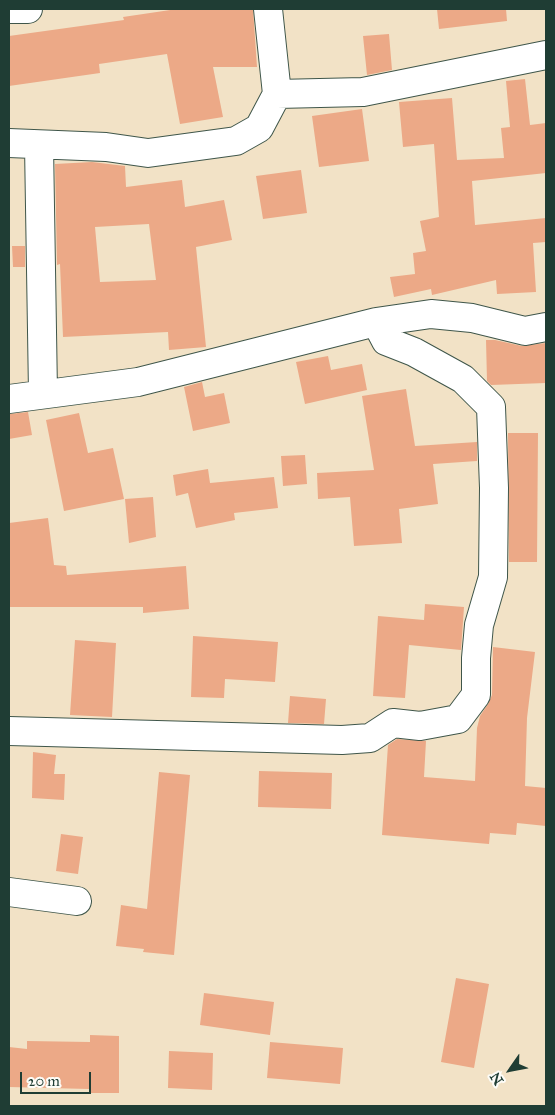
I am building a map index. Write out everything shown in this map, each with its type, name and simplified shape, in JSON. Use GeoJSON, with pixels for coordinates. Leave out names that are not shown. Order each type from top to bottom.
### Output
{"type":"FeatureCollection","features":[{"type":"Feature","properties":{"kind":"street"},"geometry":{"type":"LineString","coordinates":[[9,9],[28,9]]}},
{"type":"Feature","properties":{"kind":"street"},"geometry":{"type":"LineString","coordinates":[[9,143],[106,148],[148,153],[236,141],[259,128],[277,94],[268,9]]}},
{"type":"Feature","properties":{"kind":"street"},"geometry":{"type":"LineString","coordinates":[[277,94],[363,92],[546,55]]}},
{"type":"Feature","properties":{"kind":"street"},"geometry":{"type":"LineString","coordinates":[[39,145],[43,393]]}},
{"type":"Feature","properties":{"kind":"street"},"geometry":{"type":"LineString","coordinates":[[9,399],[43,393],[138,382],[376,322],[431,314],[472,318],[525,331],[546,327]]}},
{"type":"Feature","properties":{"kind":"street"},"geometry":{"type":"LineString","coordinates":[[9,731],[342,740],[370,738],[393,723],[420,726],[458,719],[476,695],[476,658],[479,624],[493,577],[494,488],[491,407],[463,379],[414,352],[386,341],[376,322]]}},
{"type":"Feature","properties":{"kind":"street"},"geometry":{"type":"LineString","coordinates":[[9,892],[77,901]]}},
{"type":"Feature","properties":{"kind":"building"},"geometry":{"type":"Polygon","coordinates":[[[177,9],[253,9],[257,67],[213,67],[223,117],[180,124],[167,54],[99,64],[100,73],[9,86],[9,36],[124,20],[123,17],[177,9]]]}},
{"type":"Feature","properties":{"kind":"building"},"geometry":{"type":"Polygon","coordinates":[[[437,9],[506,9],[507,21],[439,29],[437,9]]]}},
{"type":"Feature","properties":{"kind":"building"},"geometry":{"type":"Polygon","coordinates":[[[389,34],[392,70],[367,75],[363,36],[389,34]]]}},
{"type":"Feature","properties":{"kind":"building"},"geometry":{"type":"Polygon","coordinates":[[[525,79],[530,125],[546,123],[546,173],[472,181],[475,225],[546,218],[546,242],[533,243],[536,292],[497,294],[496,280],[432,295],[431,289],[394,297],[390,277],[415,274],[413,253],[426,251],[420,221],[439,217],[434,144],[403,147],[399,102],[452,98],[457,160],[504,158],[501,128],[510,127],[506,81],[525,79]]]}},
{"type":"Feature","properties":{"kind":"building"},"geometry":{"type":"Polygon","coordinates":[[[362,109],[369,161],[319,167],[312,116],[362,109]]]}},
{"type":"Feature","properties":{"kind":"building"},"geometry":{"type":"Polygon","coordinates":[[[92,162],[125,166],[126,187],[182,180],[185,207],[224,200],[232,240],[196,247],[206,347],[169,350],[168,332],[63,337],[60,264],[57,265],[55,164],[92,162]],[[149,224],[95,227],[100,282],[156,280],[149,224]]]}},
{"type":"Feature","properties":{"kind":"building"},"geometry":{"type":"Polygon","coordinates":[[[301,170],[307,213],[263,219],[256,176],[301,170]]]}},
{"type":"Feature","properties":{"kind":"building"},"geometry":{"type":"Polygon","coordinates":[[[12,246],[25,246],[25,267],[13,267],[12,246]]]}},
{"type":"Feature","properties":{"kind":"building"},"geometry":{"type":"Polygon","coordinates":[[[486,340],[522,346],[546,343],[546,383],[491,385],[487,381],[486,340]]]}},
{"type":"Feature","properties":{"kind":"building"},"geometry":{"type":"Polygon","coordinates":[[[328,356],[331,370],[362,364],[367,390],[305,404],[296,362],[328,356]]]}},
{"type":"Feature","properties":{"kind":"building"},"geometry":{"type":"Polygon","coordinates":[[[202,382],[205,397],[224,393],[230,423],[193,431],[184,387],[202,382]]]}},
{"type":"Feature","properties":{"kind":"building"},"geometry":{"type":"Polygon","coordinates":[[[406,389],[415,446],[477,442],[477,461],[433,464],[438,504],[399,509],[402,543],[354,546],[350,497],[318,499],[317,473],[374,470],[362,396],[406,389]]]}},
{"type":"Feature","properties":{"kind":"building"},"geometry":{"type":"Polygon","coordinates":[[[28,412],[32,435],[9,439],[9,414],[28,412]]]}},
{"type":"Feature","properties":{"kind":"building"},"geometry":{"type":"Polygon","coordinates":[[[79,413],[88,453],[113,448],[124,499],[64,511],[46,420],[79,413]]]}},
{"type":"Feature","properties":{"kind":"building"},"geometry":{"type":"Polygon","coordinates":[[[508,433],[538,433],[537,562],[509,562],[508,433]]]}},
{"type":"Feature","properties":{"kind":"building"},"geometry":{"type":"Polygon","coordinates":[[[305,455],[307,484],[283,486],[281,456],[305,455]]]}},
{"type":"Feature","properties":{"kind":"building"},"geometry":{"type":"Polygon","coordinates":[[[208,469],[210,483],[274,477],[278,508],[234,513],[235,520],[196,528],[188,493],[176,496],[173,475],[208,469]]]}},
{"type":"Feature","properties":{"kind":"building"},"geometry":{"type":"Polygon","coordinates":[[[153,497],[156,537],[129,543],[125,499],[153,497]]]}},
{"type":"Feature","properties":{"kind":"building"},"geometry":{"type":"Polygon","coordinates":[[[48,518],[54,565],[66,566],[67,575],[186,566],[189,609],[143,613],[143,607],[9,607],[9,523],[48,518]]]}},
{"type":"Feature","properties":{"kind":"building"},"geometry":{"type":"Polygon","coordinates":[[[425,604],[464,607],[461,650],[409,645],[405,698],[373,696],[378,616],[424,620],[425,604]]]}},
{"type":"Feature","properties":{"kind":"building"},"geometry":{"type":"Polygon","coordinates":[[[193,636],[278,642],[275,682],[225,679],[224,698],[191,697],[193,636]]]}},
{"type":"Feature","properties":{"kind":"building"},"geometry":{"type":"Polygon","coordinates":[[[75,640],[116,643],[112,717],[70,715],[75,640]]]}},
{"type":"Feature","properties":{"kind":"building"},"geometry":{"type":"Polygon","coordinates":[[[493,647],[535,652],[527,718],[525,786],[546,788],[546,826],[517,823],[516,835],[490,833],[489,844],[382,835],[388,745],[397,739],[426,741],[424,777],[475,781],[477,728],[480,716],[492,695],[493,647]]]}},
{"type":"Feature","properties":{"kind":"building"},"geometry":{"type":"Polygon","coordinates":[[[290,696],[326,699],[324,724],[288,723],[290,696]]]}},
{"type":"Feature","properties":{"kind":"building"},"geometry":{"type":"Polygon","coordinates":[[[33,752],[56,755],[54,774],[65,774],[64,800],[32,798],[33,752]]]}},
{"type":"Feature","properties":{"kind":"building"},"geometry":{"type":"Polygon","coordinates":[[[259,771],[332,773],[331,809],[258,807],[259,771]]]}},
{"type":"Feature","properties":{"kind":"building"},"geometry":{"type":"Polygon","coordinates":[[[159,772],[190,775],[174,955],[143,952],[144,949],[116,946],[121,905],[147,909],[159,772]]]}},
{"type":"Feature","properties":{"kind":"building"},"geometry":{"type":"Polygon","coordinates":[[[61,834],[83,837],[78,874],[56,871],[61,834]]]}},
{"type":"Feature","properties":{"kind":"building"},"geometry":{"type":"Polygon","coordinates":[[[456,978],[489,984],[474,1068],[441,1062],[456,978]]]}},
{"type":"Feature","properties":{"kind":"building"},"geometry":{"type":"Polygon","coordinates":[[[204,993],[274,1002],[270,1035],[200,1025],[204,993]]]}},
{"type":"Feature","properties":{"kind":"building"},"geometry":{"type":"Polygon","coordinates":[[[90,1035],[119,1036],[119,1093],[89,1093],[89,1089],[9,1087],[9,1047],[27,1049],[27,1041],[90,1042],[90,1035]]]}},
{"type":"Feature","properties":{"kind":"building"},"geometry":{"type":"Polygon","coordinates":[[[270,1042],[343,1048],[340,1084],[267,1078],[270,1042]]]}},
{"type":"Feature","properties":{"kind":"building"},"geometry":{"type":"Polygon","coordinates":[[[169,1051],[213,1053],[212,1090],[168,1088],[169,1051]]]}}]}
